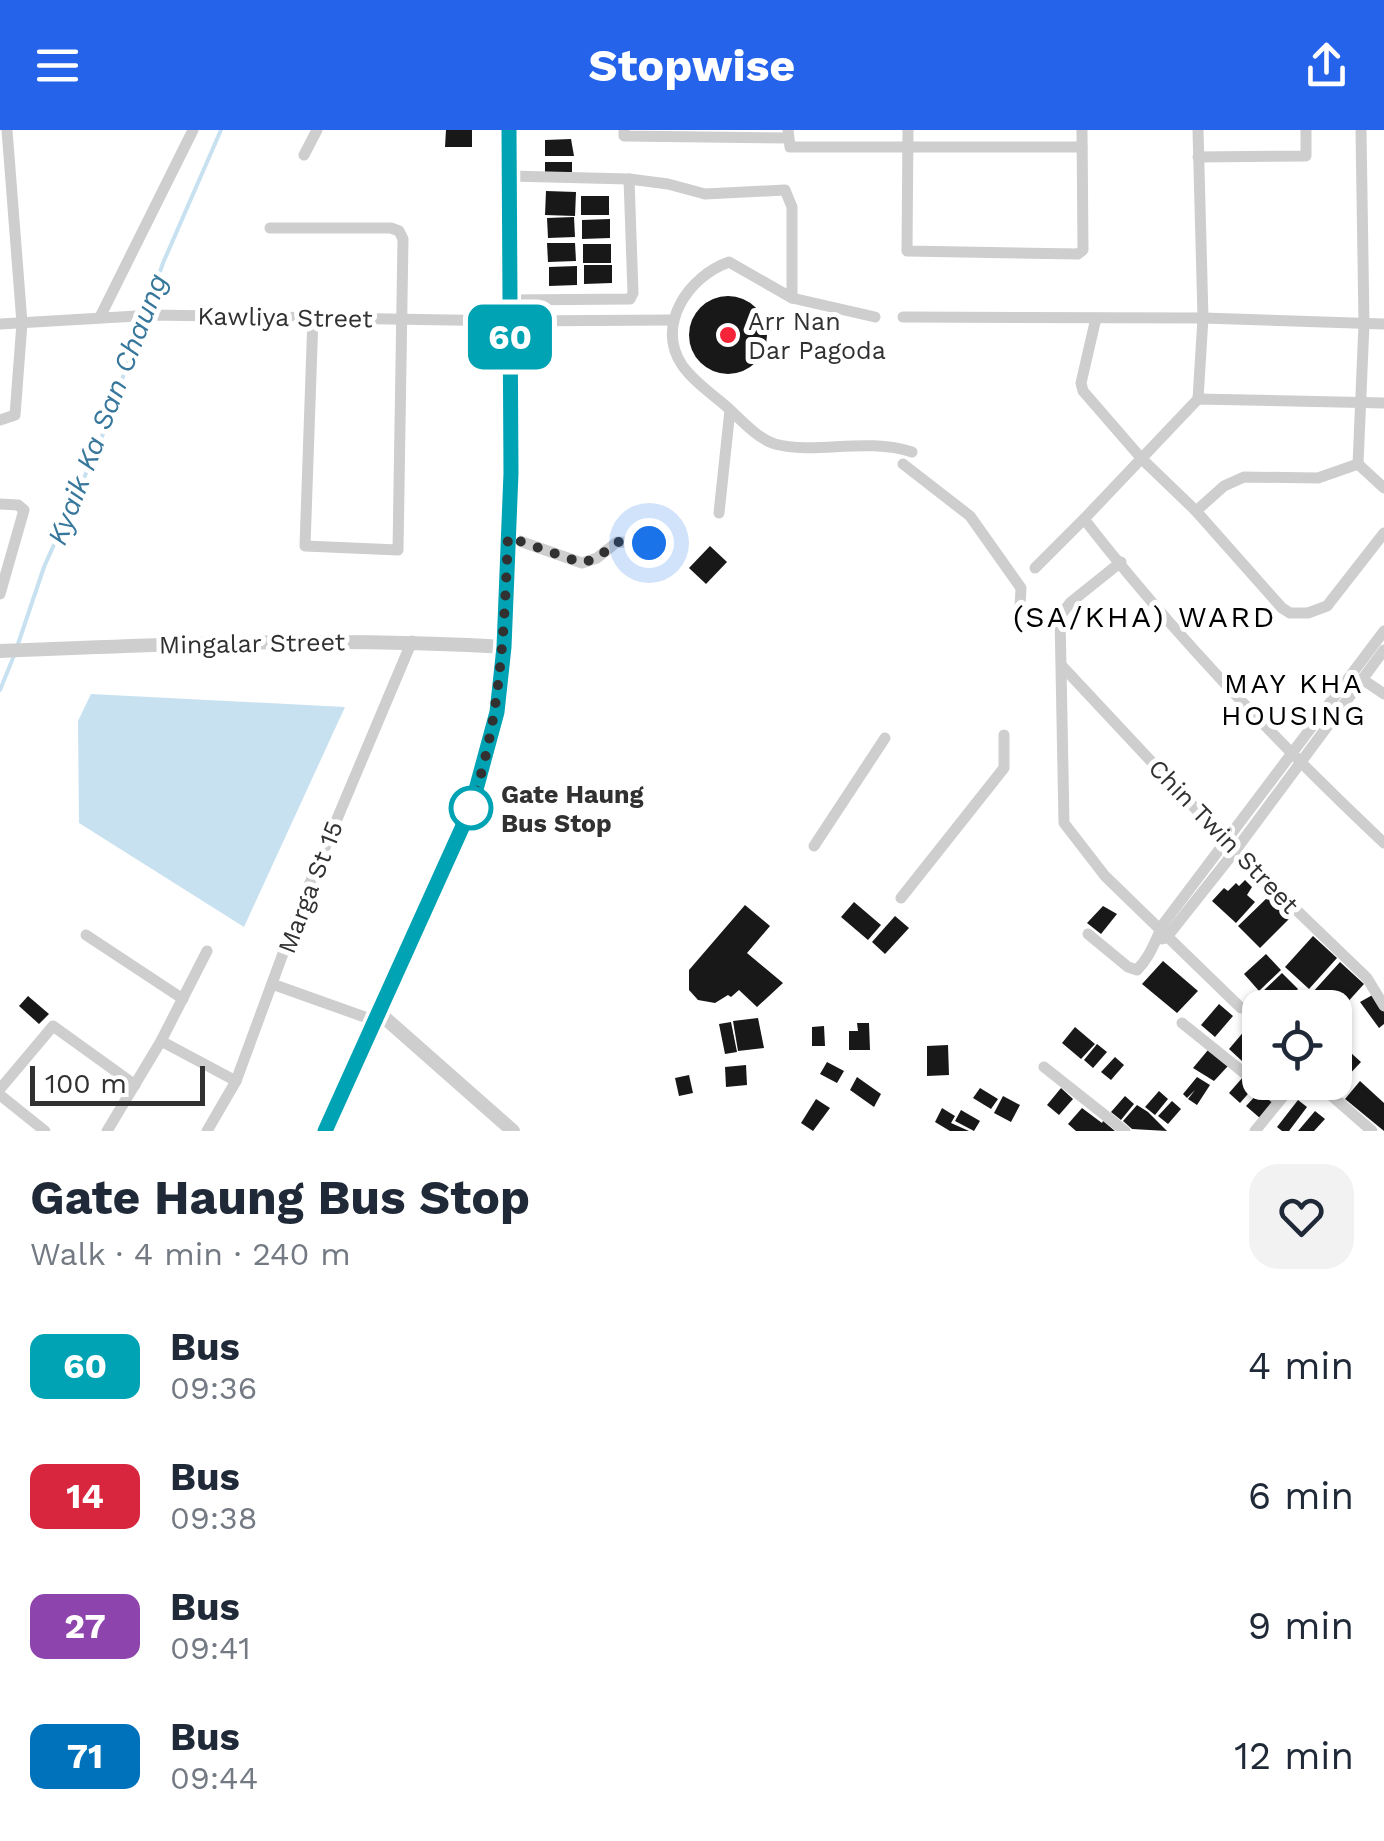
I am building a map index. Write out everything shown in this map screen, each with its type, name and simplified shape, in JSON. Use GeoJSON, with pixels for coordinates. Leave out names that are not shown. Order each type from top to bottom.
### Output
{"type":"FeatureCollection","features":[{"type":"Feature","properties":{"kind":"main road"},"geometry":{"type":"LineString","coordinates":[[326,1131],[471,808],[497,712],[508,537],[509,130]]}},
{"type":"Feature","properties":{"kind":"street"},"geometry":{"type":"LineString","coordinates":[[0,420],[15,415],[22,323],[6,130]]}},
{"type":"Feature","properties":{"kind":"street"},"geometry":{"type":"LineString","coordinates":[[100,317],[193,130]]}},
{"type":"Feature","properties":{"kind":"street"},"geometry":{"type":"LineString","coordinates":[[304,155],[317,130]]}},
{"type":"Feature","properties":{"kind":"street"},"geometry":{"type":"LineString","coordinates":[[908,130],[906,252],[1040,254],[1082,254],[1082,130]]}},
{"type":"Feature","properties":{"kind":"street"},"geometry":{"type":"LineString","coordinates":[[1035,568],[1198,399],[1204,318],[1198,130]]}},
{"type":"Feature","properties":{"kind":"street"},"geometry":{"type":"LineString","coordinates":[[1198,157],[1306,156],[1306,130]]}},
{"type":"Feature","properties":{"kind":"street"},"geometry":{"type":"LineString","coordinates":[[1358,464],[1364,324],[1361,130]]}},
{"type":"Feature","properties":{"kind":"street"},"geometry":{"type":"LineString","coordinates":[[624,133],[1082,146]]}},
{"type":"Feature","properties":{"kind":"street"},"geometry":{"type":"LineString","coordinates":[[509,176],[629,180],[668,184],[706,194],[785,190],[792,207],[792,298]]}},
{"type":"Feature","properties":{"kind":"street"},"geometry":{"type":"LineString","coordinates":[[510,300],[630,299],[629,180]]}},
{"type":"Feature","properties":{"kind":"street"},"geometry":{"type":"LineString","coordinates":[[270,228],[398,231],[403,239],[398,550],[305,546],[313,317]]}},
{"type":"Feature","properties":{"kind":"street"},"geometry":{"type":"LineString","coordinates":[[874,316],[792,298],[729,262],[688,290],[679,303],[674,320],[675,351],[684,370],[776,444],[883,444],[912,452]]}},
{"type":"Feature","properties":{"kind":"street","name":"Kawliya Street"},"geometry":{"type":"LineString","coordinates":[[0,324],[154,315],[510,322],[674,320]]}},
{"type":"Feature","properties":{"kind":"street"},"geometry":{"type":"LineString","coordinates":[[903,317],[1204,318],[1384,324]]}},
{"type":"Feature","properties":{"kind":"street"},"geometry":{"type":"LineString","coordinates":[[1096,318],[1081,387],[1142,459],[1196,511],[1282,608],[1296,614],[1327,606],[1384,533]]}},
{"type":"Feature","properties":{"kind":"street"},"geometry":{"type":"LineString","coordinates":[[1198,399],[1384,403]]}},
{"type":"Feature","properties":{"kind":"street"},"geometry":{"type":"LineString","coordinates":[[719,514],[730,410]]}},
{"type":"Feature","properties":{"kind":"street"},"geometry":{"type":"LineString","coordinates":[[904,464],[970,516],[1021,588],[1020,607]]}},
{"type":"Feature","properties":{"kind":"street"},"geometry":{"type":"LineString","coordinates":[[1196,511],[1224,486],[1244,477],[1318,478],[1358,464]]}},
{"type":"Feature","properties":{"kind":"street"},"geometry":{"type":"LineString","coordinates":[[1358,464],[1379,479],[1384,488]]}},
{"type":"Feature","properties":{"kind":"street"},"geometry":{"type":"LineString","coordinates":[[0,504],[18,505],[24,510],[0,594]]}},
{"type":"Feature","properties":{"kind":"street"},"geometry":{"type":"LineString","coordinates":[[1084,518],[1158,612],[1296,758],[1384,844]]}},
{"type":"Feature","properties":{"kind":"street"},"geometry":{"type":"LineString","coordinates":[[508,537],[582,563],[597,558],[617,542],[649,543]]}},
{"type":"Feature","properties":{"kind":"street"},"geometry":{"type":"LineString","coordinates":[[1120,562],[1064,608],[1060,616],[1064,824],[1161,937],[1241,1008]]}},
{"type":"Feature","properties":{"kind":"street"},"geometry":{"type":"LineString","coordinates":[[1161,937],[1235,851],[1384,631]]}},
{"type":"Feature","properties":{"kind":"street","name":"Mingalar Street"},"geometry":{"type":"LineString","coordinates":[[0,651],[229,642],[412,642],[504,647]]}},
{"type":"Feature","properties":{"kind":"street","name":"Marga St 15"},"geometry":{"type":"LineString","coordinates":[[207,1131],[236,1081],[302,902],[412,642]]}},
{"type":"Feature","properties":{"kind":"street"},"geometry":{"type":"LineString","coordinates":[[1088,934],[1137,970],[1226,841],[1384,650]]}},
{"type":"Feature","properties":{"kind":"street","name":"Chin Twin Street"},"geometry":{"type":"LineString","coordinates":[[1062,666],[1235,851],[1367,978],[1384,1006]]}},
{"type":"Feature","properties":{"kind":"street"},"geometry":{"type":"LineString","coordinates":[[1362,679],[1384,694]]}},
{"type":"Feature","properties":{"kind":"street"},"geometry":{"type":"LineString","coordinates":[[901,898],[1004,768],[1004,736]]}},
{"type":"Feature","properties":{"kind":"street"},"geometry":{"type":"LineString","coordinates":[[814,846],[884,738]]}},
{"type":"Feature","properties":{"kind":"street"},"geometry":{"type":"LineString","coordinates":[[86,935],[182,999]]}},
{"type":"Feature","properties":{"kind":"street"},"geometry":{"type":"LineString","coordinates":[[107,1131],[161,1042],[207,951]]}},
{"type":"Feature","properties":{"kind":"street"},"geometry":{"type":"LineString","coordinates":[[272,984],[375,1016],[513,1131]]}},
{"type":"Feature","properties":{"kind":"street"},"geometry":{"type":"LineString","coordinates":[[1182,1023],[1279,1101],[1255,1131]]}},
{"type":"Feature","properties":{"kind":"street"},"geometry":{"type":"LineString","coordinates":[[46,1131],[0,1092],[53,1026],[135,1085]]}},
{"type":"Feature","properties":{"kind":"street"},"geometry":{"type":"LineString","coordinates":[[161,1042],[236,1081]]}},
{"type":"Feature","properties":{"kind":"street"},"geometry":{"type":"LineString","coordinates":[[1044,1068],[1125,1131]]}},
{"type":"Feature","properties":{"kind":"street"},"geometry":{"type":"LineString","coordinates":[[1337,1100],[1372,1131]]}},
{"type":"Feature","properties":{"kind":"water"},"geometry":{"type":"Polygon","coordinates":[[[91,694],[345,707],[244,927],[79,823],[78,721],[91,694]]]}},
{"type":"Feature","properties":{"kind":"building"},"geometry":{"type":"Polygon","coordinates":[[[446,130],[472,130],[472,147],[445,147],[446,130]]]}},
{"type":"Feature","properties":{"kind":"building"},"geometry":{"type":"Polygon","coordinates":[[[571,139],[574,156],[545,156],[545,140],[571,139]]]}},
{"type":"Feature","properties":{"kind":"building"},"geometry":{"type":"Polygon","coordinates":[[[545,162],[572,162],[572,172],[545,172],[545,162]]]}},
{"type":"Feature","properties":{"kind":"building"},"geometry":{"type":"Polygon","coordinates":[[[546,191],[576,192],[575,216],[545,215],[546,191]]]}},
{"type":"Feature","properties":{"kind":"building"},"geometry":{"type":"Polygon","coordinates":[[[581,196],[609,196],[609,215],[581,215],[581,196]]]}},
{"type":"Feature","properties":{"kind":"building"},"geometry":{"type":"Polygon","coordinates":[[[574,217],[575,237],[548,238],[547,218],[574,217]]]}},
{"type":"Feature","properties":{"kind":"building"},"geometry":{"type":"Polygon","coordinates":[[[610,219],[610,238],[582,239],[582,220],[610,219]]]}},
{"type":"Feature","properties":{"kind":"building"},"geometry":{"type":"Polygon","coordinates":[[[547,243],[575,243],[576,261],[548,262],[547,243]]]}},
{"type":"Feature","properties":{"kind":"building"},"geometry":{"type":"Polygon","coordinates":[[[583,244],[611,244],[611,263],[583,263],[583,244]]]}},
{"type":"Feature","properties":{"kind":"building"},"geometry":{"type":"Polygon","coordinates":[[[584,265],[612,265],[612,283],[584,284],[584,265]]]}},
{"type":"Feature","properties":{"kind":"building"},"geometry":{"type":"Polygon","coordinates":[[[577,266],[577,285],[549,286],[549,267],[577,266]]]}},
{"type":"Feature","properties":{"kind":"building","name":"Arr Nan Dar Pagoda"},"geometry":{"type":"Polygon","coordinates":[[[728,296],[743,299],[755,308],[764,320],[764,350],[755,362],[743,371],[728,374],[713,371],[701,362],[692,350],[689,335],[692,320],[701,308],[713,299],[728,296]]]}},
{"type":"Feature","properties":{"kind":"building"},"geometry":{"type":"Polygon","coordinates":[[[710,546],[727,562],[706,584],[689,568],[710,546]]]}},
{"type":"Feature","properties":{"kind":"building"},"geometry":{"type":"Polygon","coordinates":[[[1245,880],[1252,887],[1247,895],[1255,902],[1236,923],[1212,901],[1224,888],[1228,891],[1245,880]]]}},
{"type":"Feature","properties":{"kind":"building"},"geometry":{"type":"Polygon","coordinates":[[[1269,896],[1291,917],[1260,948],[1238,926],[1269,896]]]}},
{"type":"Feature","properties":{"kind":"building"},"geometry":{"type":"Polygon","coordinates":[[[854,902],[881,925],[868,940],[841,917],[854,902]]]}},
{"type":"Feature","properties":{"kind":"building"},"geometry":{"type":"Polygon","coordinates":[[[745,905],[770,926],[747,953],[783,983],[757,1007],[739,990],[715,1003],[698,1000],[689,990],[689,970],[745,905]]]}},
{"type":"Feature","properties":{"kind":"building"},"geometry":{"type":"Polygon","coordinates":[[[1103,906],[1117,914],[1101,934],[1087,923],[1103,906]]]}},
{"type":"Feature","properties":{"kind":"building"},"geometry":{"type":"Polygon","coordinates":[[[895,916],[909,928],[885,954],[872,942],[895,916]]]}},
{"type":"Feature","properties":{"kind":"building"},"geometry":{"type":"Polygon","coordinates":[[[1313,936],[1337,958],[1309,989],[1285,967],[1313,936]]]}},
{"type":"Feature","properties":{"kind":"building"},"geometry":{"type":"Polygon","coordinates":[[[1266,954],[1281,970],[1260,990],[1244,974],[1266,954]]]}},
{"type":"Feature","properties":{"kind":"building"},"geometry":{"type":"Polygon","coordinates":[[[1163,961],[1198,991],[1177,1013],[1142,984],[1163,961]]]}},
{"type":"Feature","properties":{"kind":"building"},"geometry":{"type":"Polygon","coordinates":[[[1340,962],[1364,984],[1352,997],[1352,990],[1315,990],[1340,962]]]}},
{"type":"Feature","properties":{"kind":"building"},"geometry":{"type":"Polygon","coordinates":[[[1282,973],[1298,989],[1297,990],[1264,990],[1282,973]]]}},
{"type":"Feature","properties":{"kind":"building"},"geometry":{"type":"Polygon","coordinates":[[[1376,993],[1384,1006],[1384,1024],[1379,1028],[1360,1002],[1376,993]]]}},
{"type":"Feature","properties":{"kind":"building"},"geometry":{"type":"Polygon","coordinates":[[[28,996],[49,1014],[39,1024],[19,1006],[28,996]]]}},
{"type":"Feature","properties":{"kind":"building"},"geometry":{"type":"Polygon","coordinates":[[[1219,1004],[1233,1016],[1215,1037],[1201,1025],[1219,1004]]]}},
{"type":"Feature","properties":{"kind":"building"},"geometry":{"type":"Polygon","coordinates":[[[758,1018],[764,1048],[738,1051],[733,1021],[758,1018]]]}},
{"type":"Feature","properties":{"kind":"building"},"geometry":{"type":"Polygon","coordinates":[[[731,1022],[737,1052],[725,1054],[719,1024],[731,1022]]]}},
{"type":"Feature","properties":{"kind":"building"},"geometry":{"type":"Polygon","coordinates":[[[857,1023],[869,1023],[870,1050],[849,1050],[849,1031],[858,1031],[857,1023]]]}},
{"type":"Feature","properties":{"kind":"building"},"geometry":{"type":"Polygon","coordinates":[[[824,1026],[825,1046],[812,1046],[812,1027],[824,1026]]]}},
{"type":"Feature","properties":{"kind":"building"},"geometry":{"type":"Polygon","coordinates":[[[1075,1027],[1095,1044],[1081,1059],[1062,1043],[1075,1027]]]}},
{"type":"Feature","properties":{"kind":"building"},"geometry":{"type":"Polygon","coordinates":[[[1242,1034],[1242,1061],[1229,1049],[1242,1034]]]}},
{"type":"Feature","properties":{"kind":"building"},"geometry":{"type":"Polygon","coordinates":[[[1097,1044],[1107,1052],[1093,1068],[1084,1060],[1097,1044]]]}},
{"type":"Feature","properties":{"kind":"building"},"geometry":{"type":"Polygon","coordinates":[[[948,1045],[949,1075],[927,1076],[927,1046],[948,1045]]]}},
{"type":"Feature","properties":{"kind":"building"},"geometry":{"type":"Polygon","coordinates":[[[1208,1050],[1228,1066],[1214,1081],[1193,1068],[1208,1050]]]}},
{"type":"Feature","properties":{"kind":"building"},"geometry":{"type":"Polygon","coordinates":[[[1352,1054],[1361,1062],[1352,1072],[1352,1054]]]}},
{"type":"Feature","properties":{"kind":"building"},"geometry":{"type":"Polygon","coordinates":[[[1115,1057],[1124,1065],[1111,1080],[1101,1072],[1115,1057]]]}},
{"type":"Feature","properties":{"kind":"building"},"geometry":{"type":"Polygon","coordinates":[[[827,1062],[844,1071],[837,1083],[820,1074],[827,1062]]]}},
{"type":"Feature","properties":{"kind":"building"},"geometry":{"type":"Polygon","coordinates":[[[746,1065],[747,1085],[726,1087],[725,1067],[746,1065]]]}},
{"type":"Feature","properties":{"kind":"building"},"geometry":{"type":"Polygon","coordinates":[[[689,1075],[693,1093],[679,1096],[675,1078],[689,1075]]]}},
{"type":"Feature","properties":{"kind":"building"},"geometry":{"type":"Polygon","coordinates":[[[857,1077],[881,1094],[874,1107],[850,1090],[857,1077]]]}},
{"type":"Feature","properties":{"kind":"building"},"geometry":{"type":"Polygon","coordinates":[[[1197,1077],[1210,1085],[1197,1105],[1188,1099],[1195,1090],[1187,1098],[1183,1094],[1197,1077]]]}},
{"type":"Feature","properties":{"kind":"building"},"geometry":{"type":"Polygon","coordinates":[[[1242,1078],[1240,1103],[1229,1093],[1242,1078]]]}},
{"type":"Feature","properties":{"kind":"building"},"geometry":{"type":"Polygon","coordinates":[[[1360,1081],[1384,1103],[1384,1131],[1346,1100],[1352,1100],[1352,1091],[1360,1081]]]}},
{"type":"Feature","properties":{"kind":"building"},"geometry":{"type":"Polygon","coordinates":[[[980,1088],[998,1099],[991,1109],[973,1098],[980,1088]]]}},
{"type":"Feature","properties":{"kind":"building"},"geometry":{"type":"Polygon","coordinates":[[[1061,1088],[1073,1099],[1059,1115],[1047,1105],[1061,1088]]]}},
{"type":"Feature","properties":{"kind":"building"},"geometry":{"type":"Polygon","coordinates":[[[1159,1091],[1168,1099],[1155,1115],[1145,1107],[1159,1091]]]}},
{"type":"Feature","properties":{"kind":"building"},"geometry":{"type":"Polygon","coordinates":[[[1003,1096],[1020,1105],[1011,1122],[994,1113],[1003,1096]]]}},
{"type":"Feature","properties":{"kind":"building"},"geometry":{"type":"Polygon","coordinates":[[[1125,1096],[1134,1104],[1121,1120],[1111,1112],[1125,1096]]]}},
{"type":"Feature","properties":{"kind":"building"},"geometry":{"type":"Polygon","coordinates":[[[816,1099],[830,1108],[813,1131],[801,1123],[816,1099]]]}},
{"type":"Feature","properties":{"kind":"building"},"geometry":{"type":"Polygon","coordinates":[[[1252,1100],[1270,1100],[1275,1104],[1261,1119],[1246,1106],[1252,1100]]]}},
{"type":"Feature","properties":{"kind":"building"},"geometry":{"type":"Polygon","coordinates":[[[1298,1100],[1307,1107],[1289,1131],[1277,1127],[1298,1100]]]}},
{"type":"Feature","properties":{"kind":"building"},"geometry":{"type":"Polygon","coordinates":[[[1172,1101],[1181,1109],[1168,1124],[1158,1116],[1172,1101]]]}},
{"type":"Feature","properties":{"kind":"building"},"geometry":{"type":"Polygon","coordinates":[[[1137,1105],[1167,1131],[1132,1129],[1123,1121],[1137,1105]]]}},
{"type":"Feature","properties":{"kind":"building"},"geometry":{"type":"Polygon","coordinates":[[[942,1108],[955,1116],[951,1123],[969,1131],[950,1131],[935,1122],[942,1108]]]}},
{"type":"Feature","properties":{"kind":"building"},"geometry":{"type":"Polygon","coordinates":[[[1082,1108],[1115,1131],[1076,1131],[1068,1124],[1082,1108]]]}},
{"type":"Feature","properties":{"kind":"building"},"geometry":{"type":"Polygon","coordinates":[[[961,1110],[980,1121],[974,1131],[955,1121],[961,1110]]]}},
{"type":"Feature","properties":{"kind":"building"},"geometry":{"type":"Polygon","coordinates":[[[1315,1111],[1325,1119],[1314,1131],[1298,1131],[1315,1111]]]}},
{"type":"Feature","properties":{"kind":"waterway","name":"Kyaik Ka San Chaung"},"geometry":{"type":"LineString","coordinates":[[18,644],[44,567],[100,442],[163,263],[221,130]]}},
{"type":"Feature","properties":{"kind":"waterway","name":"Kyaik Ka San Chaung"},"geometry":{"type":"LineString","coordinates":[[0,690],[15,653]]}},
{"type":"Feature","properties":{"kind":"bus line","name":"60"},"geometry":{"type":"LineString","coordinates":[[325,1131],[471,808],[497,712],[504,647],[511,473],[509,130]]}},
{"type":"Feature","properties":{"kind":"place","name":"Arr Nan Dar Pagoda"},"geometry":{"type":"Point","coordinates":[728,335]}},
{"type":"Feature","properties":{"kind":"place","name":"Gate Haung Bus Stop"},"geometry":{"type":"Point","coordinates":[471,808]}},
{"type":"Feature","properties":{"kind":"district","name":"(SA/KHA) WARD"},"geometry":{"type":"Point","coordinates":[1145,617]}},
{"type":"Feature","properties":{"kind":"district","name":"MAY KHA HOUSING"},"geometry":{"type":"Point","coordinates":[1294,699]}},
{"type":"Feature","properties":{"kind":"route"},"geometry":{"type":"LineString","coordinates":[[471,808],[497,712],[508,537],[582,563],[597,558],[617,542],[649,543]]}}]}
